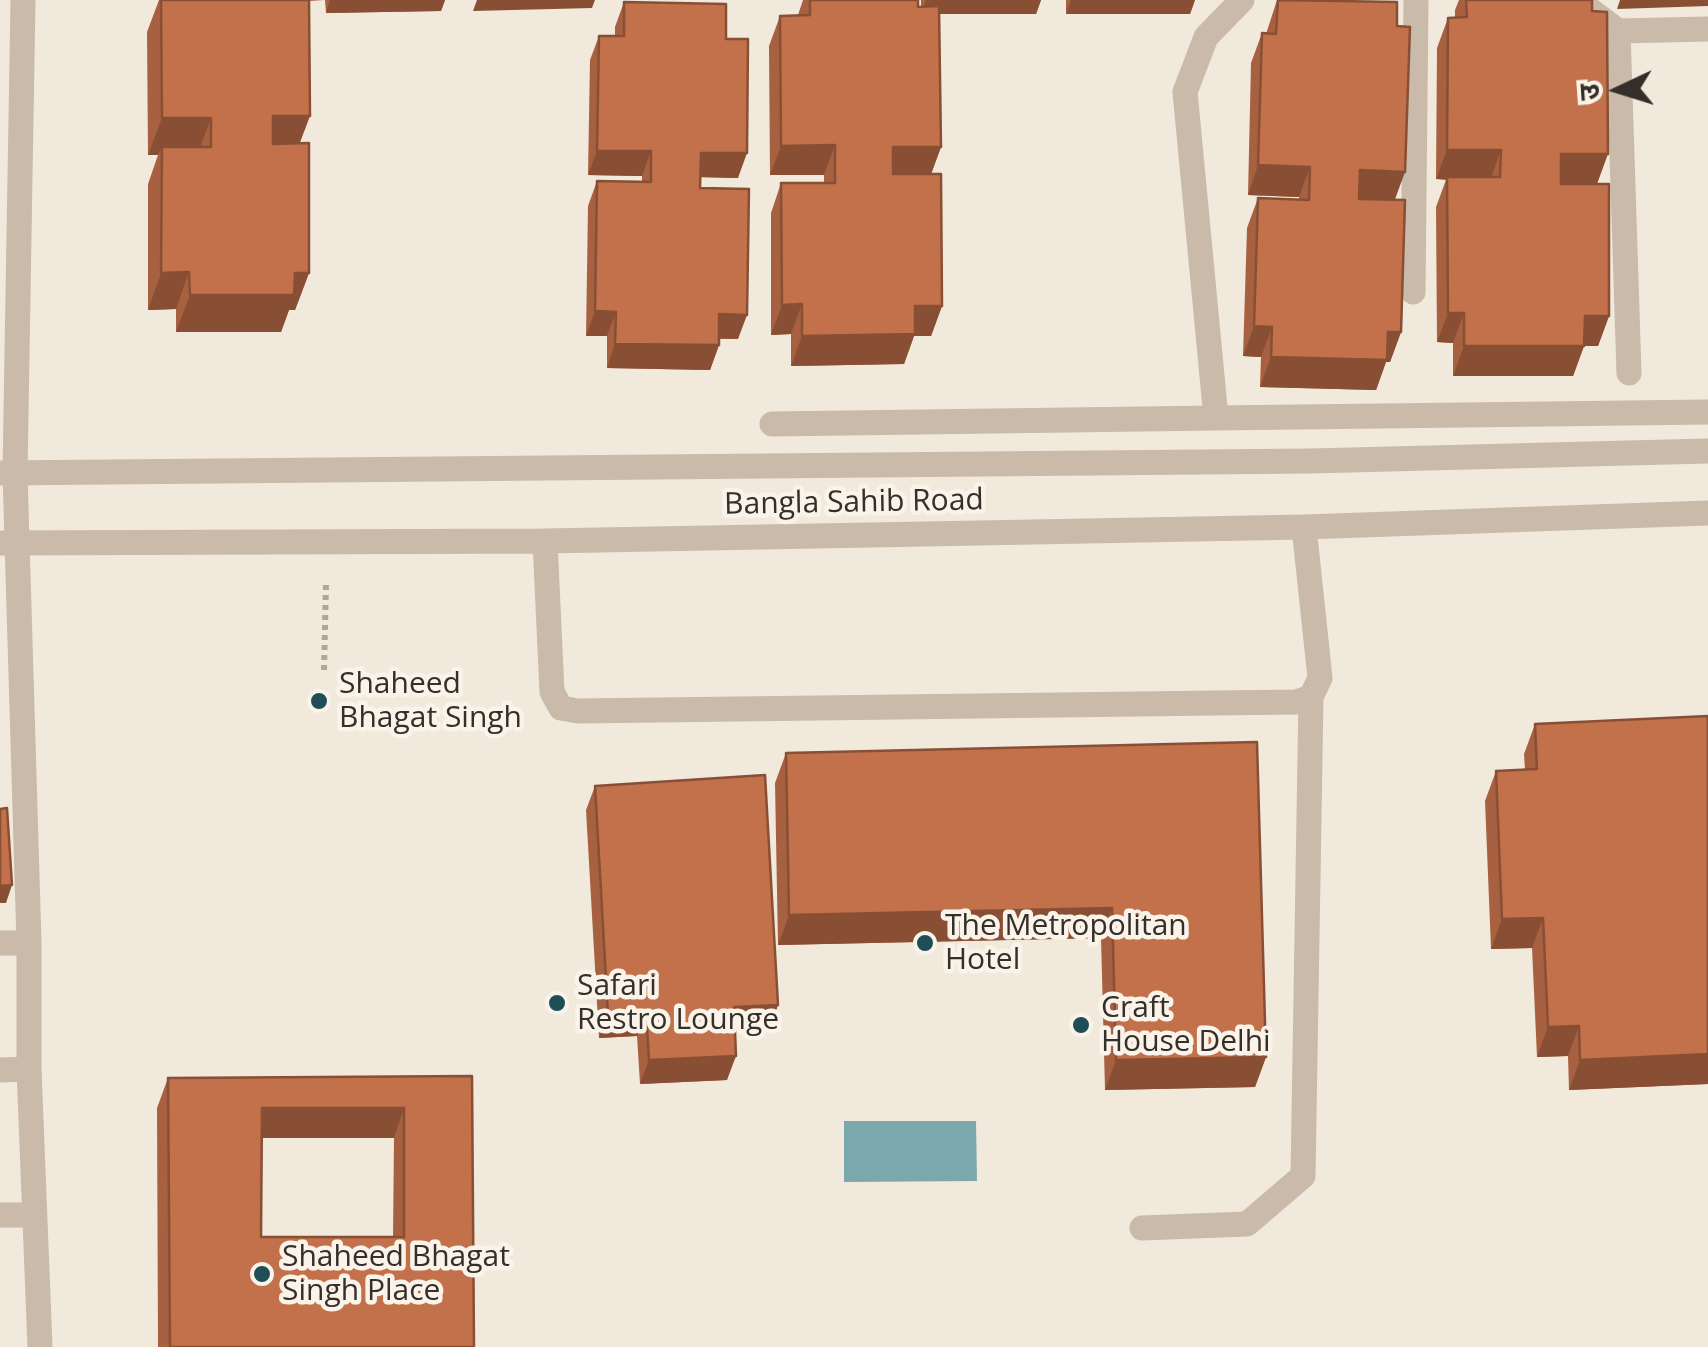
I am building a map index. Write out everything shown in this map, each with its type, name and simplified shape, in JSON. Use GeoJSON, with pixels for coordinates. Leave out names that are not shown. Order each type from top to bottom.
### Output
{"type":"FeatureCollection","features":[{"type":"Feature","properties":{"kind":"street"},"geometry":{"type":"LineString","coordinates":[[23,0],[11,33],[8,543],[29,943],[29,1070],[40,1347]]}},
{"type":"Feature","properties":{"kind":"street"},"geometry":{"type":"LineString","coordinates":[[1216,418],[1185,92],[1206,37],[1242,0]]}},
{"type":"Feature","properties":{"kind":"street"},"geometry":{"type":"LineString","coordinates":[[1414,292],[1416,0]]}},
{"type":"Feature","properties":{"kind":"street"},"geometry":{"type":"LineString","coordinates":[[1577,0],[1618,31],[1708,29]]}},
{"type":"Feature","properties":{"kind":"street"},"geometry":{"type":"LineString","coordinates":[[1618,31],[1628,372]]}},
{"type":"Feature","properties":{"kind":"street"},"geometry":{"type":"LineString","coordinates":[[772,424],[1708,412]]}},
{"type":"Feature","properties":{"kind":"street","name":"Bangla Sahib Road"},"geometry":{"type":"LineString","coordinates":[[8,473],[1310,461],[1708,452]]}},
{"type":"Feature","properties":{"kind":"street","name":"Bangla Sahib Road"},"geometry":{"type":"LineString","coordinates":[[8,543],[546,541],[1304,527],[1708,513]]}},
{"type":"Feature","properties":{"kind":"street"},"geometry":{"type":"LineString","coordinates":[[1142,1228],[1248,1224],[1304,1176],[1311,697],[1320,678],[1304,527]]}},
{"type":"Feature","properties":{"kind":"street"},"geometry":{"type":"LineString","coordinates":[[546,541],[552,692],[561,708],[578,711],[1296,702],[1311,697]]}},
{"type":"Feature","properties":{"kind":"street"},"geometry":{"type":"LineString","coordinates":[[0,943],[29,943]]}},
{"type":"Feature","properties":{"kind":"street"},"geometry":{"type":"LineString","coordinates":[[0,1070],[29,1070]]}},
{"type":"Feature","properties":{"kind":"street"},"geometry":{"type":"LineString","coordinates":[[0,1215],[34,1215]]}},
{"type":"Feature","properties":{"kind":"path"},"geometry":{"type":"LineString","coordinates":[[324,670],[327,542]]}},
{"type":"Feature","properties":{"kind":"water"},"geometry":{"type":"Polygon","coordinates":[[[844,1121],[976,1121],[977,1181],[844,1182],[844,1121]]]}},
{"type":"Feature","properties":{"kind":"building"},"geometry":{"type":"Polygon","coordinates":[[[161,0],[309,0],[310,116],[273,116],[273,144],[309,143],[309,273],[295,273],[294,295],[190,295],[189,272],[161,273],[162,147],[211,147],[211,118],[162,118],[161,0]]]}},
{"type":"Feature","properties":{"kind":"building"},"geometry":{"type":"Polygon","coordinates":[[[810,0],[918,0],[918,7],[939,6],[941,147],[893,147],[893,174],[941,174],[942,306],[915,306],[915,334],[802,336],[802,304],[782,305],[781,183],[835,183],[835,145],[781,146],[780,16],[810,15],[810,0]]]}},
{"type":"Feature","properties":{"kind":"building"},"geometry":{"type":"Polygon","coordinates":[[[1278,0],[1397,2],[1397,26],[1410,27],[1405,172],[1360,170],[1359,199],[1405,200],[1401,332],[1388,332],[1387,360],[1271,357],[1272,327],[1254,326],[1258,198],[1309,200],[1310,167],[1258,165],[1262,33],[1276,34],[1278,0]]]}},
{"type":"Feature","properties":{"kind":"building"},"geometry":{"type":"Polygon","coordinates":[[[1466,0],[1592,0],[1592,11],[1607,12],[1608,154],[1561,154],[1561,184],[1609,184],[1609,316],[1585,316],[1584,346],[1464,346],[1464,313],[1448,313],[1447,177],[1500,177],[1501,150],[1447,150],[1448,18],[1467,17],[1466,0]]]}},
{"type":"Feature","properties":{"kind":"building"},"geometry":{"type":"Polygon","coordinates":[[[624,2],[726,4],[726,39],[748,39],[747,153],[701,153],[700,188],[749,189],[747,315],[719,314],[719,345],[615,344],[616,312],[595,311],[597,181],[651,182],[651,151],[597,151],[599,36],[624,36],[624,2]]]}},
{"type":"Feature","properties":{"kind":"building"},"geometry":{"type":"Polygon","coordinates":[[[1708,716],[1708,1054],[1580,1060],[1579,1026],[1548,1027],[1543,918],[1502,919],[1496,771],[1537,769],[1535,724],[1708,716]]]}},
{"type":"Feature","properties":{"kind":"building"},"geometry":{"type":"Polygon","coordinates":[[[1257,742],[1266,1057],[1116,1060],[1112,908],[789,915],[786,753],[1257,742]]]}},
{"type":"Feature","properties":{"kind":"building"},"geometry":{"type":"Polygon","coordinates":[[[765,775],[778,1005],[734,1007],[736,1056],[649,1060],[646,1011],[608,1014],[595,786],[765,775]]]}},
{"type":"Feature","properties":{"kind":"building"},"geometry":{"type":"Polygon","coordinates":[[[7,808],[12,885],[0,886],[0,809],[7,808]]]}},
{"type":"Feature","properties":{"kind":"building"},"geometry":{"type":"Polygon","coordinates":[[[472,1076],[474,1347],[170,1347],[168,1078],[472,1076]],[[262,1108],[261,1237],[404,1237],[404,1108],[262,1108]]]}},
{"type":"Feature","properties":{"kind":"place","name":"Shaheed Bhagat Singh"},"geometry":{"type":"Point","coordinates":[319,701]}},
{"type":"Feature","properties":{"kind":"place","name":"The Metropolitan Hotel"},"geometry":{"type":"Point","coordinates":[925,943]}},
{"type":"Feature","properties":{"kind":"place","name":"Safari Restro Lounge"},"geometry":{"type":"Point","coordinates":[557,1003]}},
{"type":"Feature","properties":{"kind":"place","name":"Craft House Delhi"},"geometry":{"type":"Point","coordinates":[1081,1025]}},
{"type":"Feature","properties":{"kind":"place","name":"Shaheed Bhagat Singh Place"},"geometry":{"type":"Point","coordinates":[262,1274]}}]}
